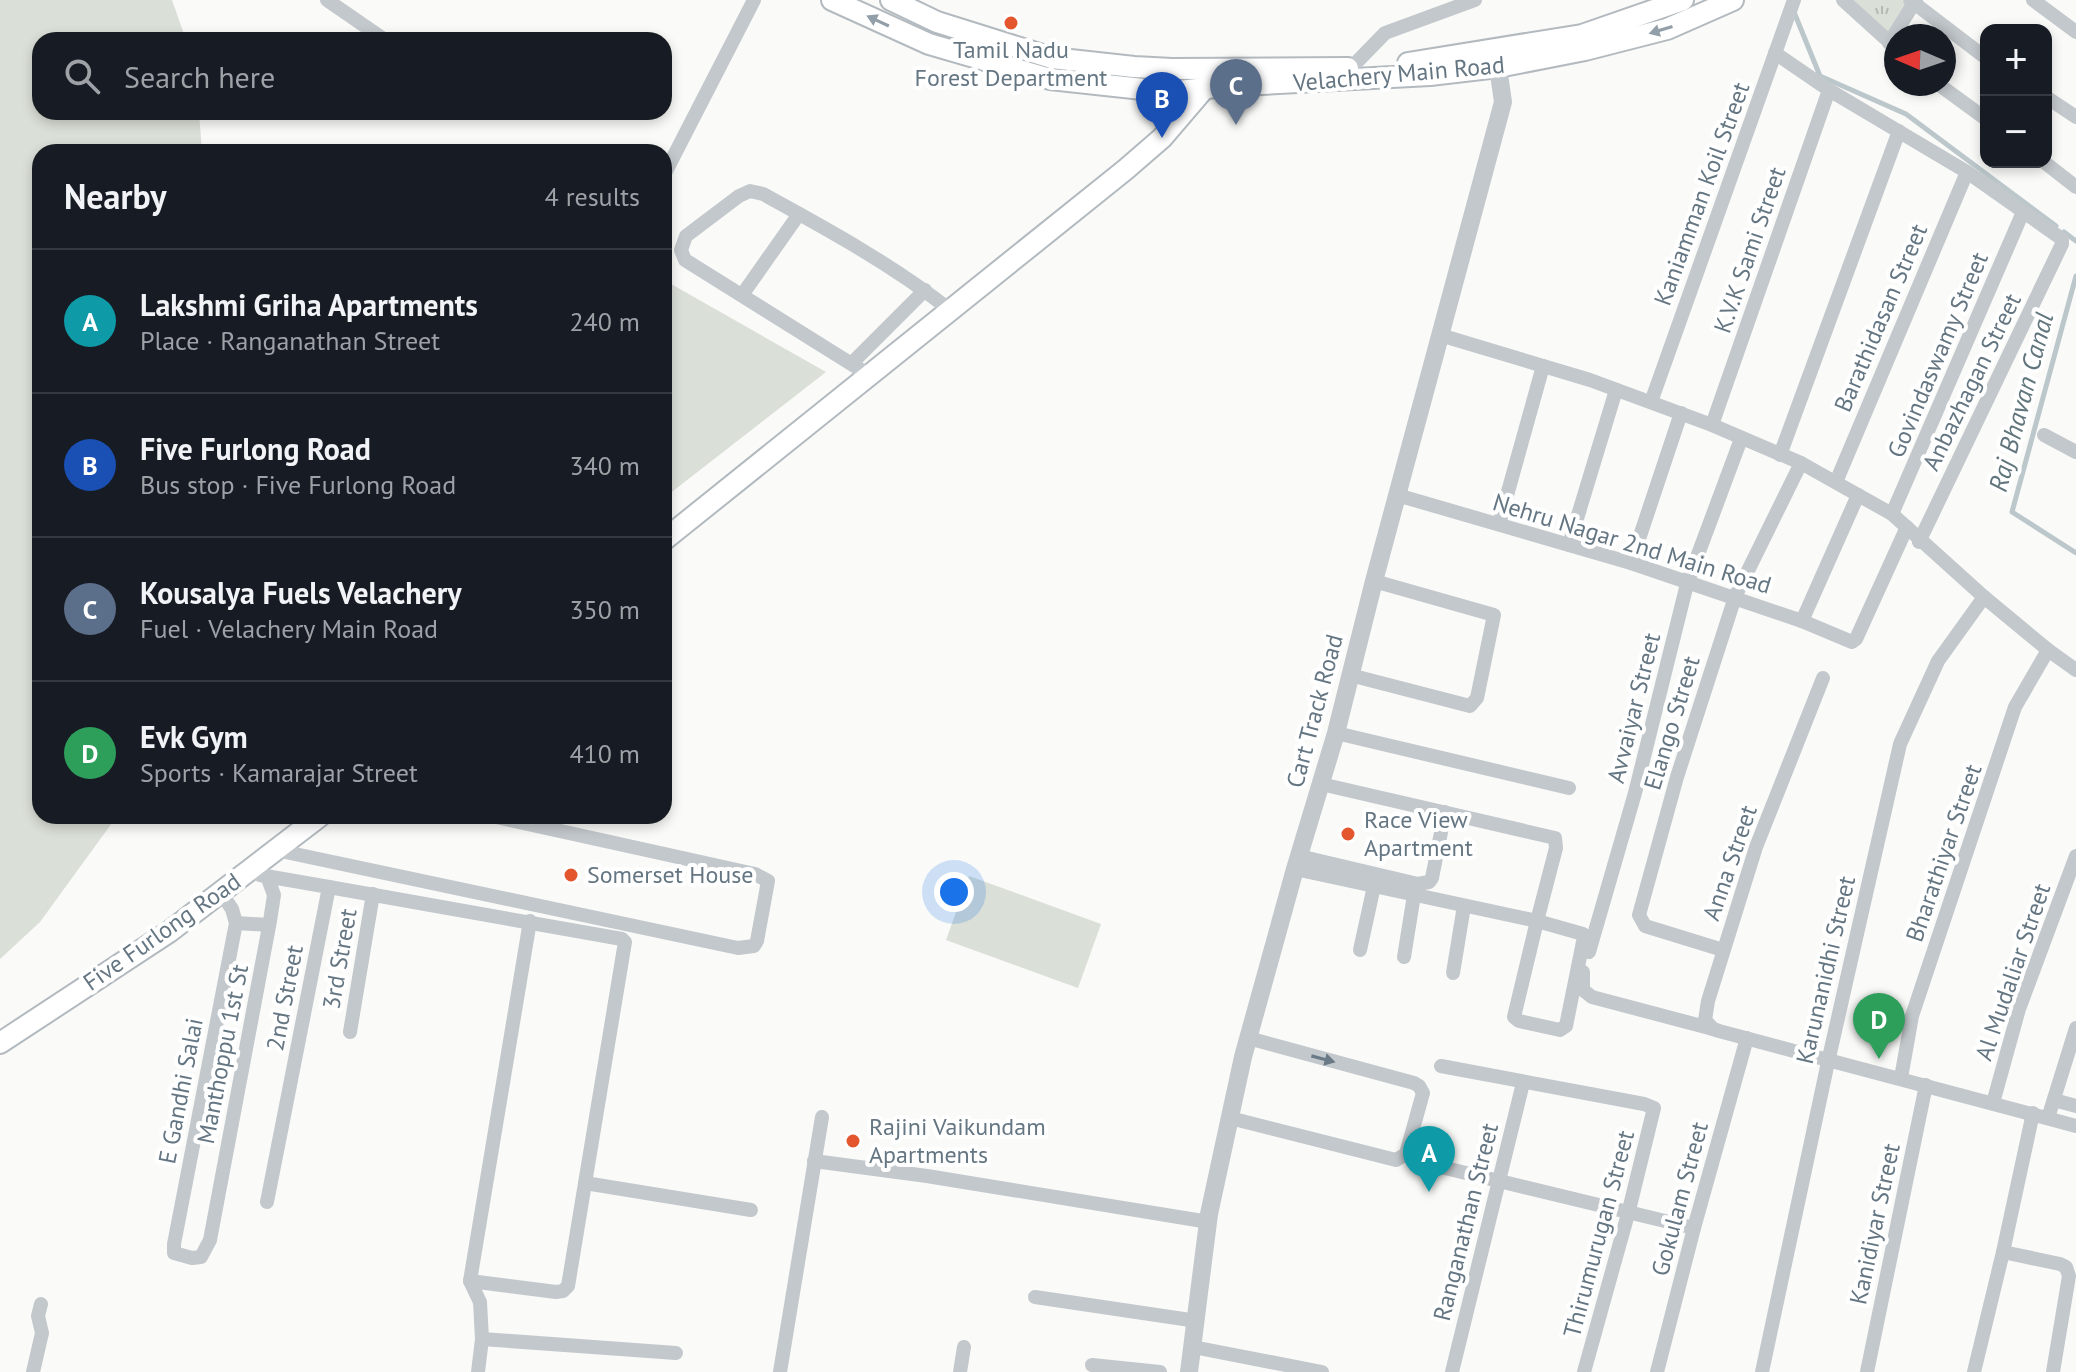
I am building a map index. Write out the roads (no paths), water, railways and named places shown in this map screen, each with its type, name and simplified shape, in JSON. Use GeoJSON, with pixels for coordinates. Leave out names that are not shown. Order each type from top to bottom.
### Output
{"type":"FeatureCollection","features":[{"type":"Feature","properties":{"kind":"main road","name":"Velachery Main Road"},"geometry":{"type":"LineString","coordinates":[[832,0],[929,44],[1050,79],[1157,91],[1417,76],[1498,67],[1585,50],[1667,29],[1733,0]]}},
{"type":"Feature","properties":{"kind":"main road","name":"Velachery Main Road"},"geometry":{"type":"LineString","coordinates":[[891,0],[937,22],[1052,58],[1134,67],[1223,69],[1351,68],[1430,61],[1582,35],[1683,0]]}},
{"type":"Feature","properties":{"kind":"main road"},"geometry":{"type":"LineString","coordinates":[[672,533],[861,369],[950,310],[1162,138],[1223,69]]}},
{"type":"Feature","properties":{"kind":"main road","name":"Five Furlong Road"},"geometry":{"type":"LineString","coordinates":[[0,1043],[169,932],[310,824]]}},
{"type":"Feature","properties":{"kind":"street"},"geometry":{"type":"LineString","coordinates":[[327,0],[373,32]]}},
{"type":"Feature","properties":{"kind":"street"},"geometry":{"type":"LineString","coordinates":[[672,159],[754,0]]}},
{"type":"Feature","properties":{"kind":"street"},"geometry":{"type":"LineString","coordinates":[[1351,68],[1385,33],[1475,0]]}},
{"type":"Feature","properties":{"kind":"street","name":"Kaniamman Koil Street"},"geometry":{"type":"LineString","coordinates":[[1651,402],[1794,0]]}},
{"type":"Feature","properties":{"kind":"street"},"geometry":{"type":"LineString","coordinates":[[1843,0],[1884,38]]}},
{"type":"Feature","properties":{"kind":"street"},"geometry":{"type":"LineString","coordinates":[[2033,0],[2076,32]]}},
{"type":"Feature","properties":{"kind":"street"},"geometry":{"type":"LineString","coordinates":[[1903,24],[1913,1],[1980,53]]}},
{"type":"Feature","properties":{"kind":"street"},"geometry":{"type":"LineString","coordinates":[[1775,53],[1829,90],[1967,172],[2023,212]]}},
{"type":"Feature","properties":{"kind":"street","name":"Cart Track Road"},"geometry":{"type":"LineString","coordinates":[[1189,1372],[1209,1222],[1248,1038],[1336,733],[1503,102],[1498,67]]}},
{"type":"Feature","properties":{"kind":"street","name":"K.V.K Sami Street"},"geometry":{"type":"LineString","coordinates":[[1712,425],[1829,90]]}},
{"type":"Feature","properties":{"kind":"street"},"geometry":{"type":"LineString","coordinates":[[1954,96],[1980,115]]}},
{"type":"Feature","properties":{"kind":"street"},"geometry":{"type":"LineString","coordinates":[[2052,101],[2076,117]]}},
{"type":"Feature","properties":{"kind":"street"},"geometry":{"type":"LineString","coordinates":[[1780,455],[1899,131]]}},
{"type":"Feature","properties":{"kind":"street"},"geometry":{"type":"LineString","coordinates":[[2052,168],[2076,187]]}},
{"type":"Feature","properties":{"kind":"street","name":"Barathidasan Street"},"geometry":{"type":"LineString","coordinates":[[1836,482],[1967,172]]}},
{"type":"Feature","properties":{"kind":"street"},"geometry":{"type":"LineString","coordinates":[[925,290],[861,369],[685,260],[681,250],[686,236],[750,191],[763,194],[799,214],[925,290],[950,310]]}},
{"type":"Feature","properties":{"kind":"street","name":"Anbazhagan Street"},"geometry":{"type":"LineString","coordinates":[[1919,542],[2062,240],[2023,212]]}},
{"type":"Feature","properties":{"kind":"street","name":"Govindaswamy Street"},"geometry":{"type":"LineString","coordinates":[[1892,514],[2023,212]]}},
{"type":"Feature","properties":{"kind":"street"},"geometry":{"type":"LineString","coordinates":[[742,295],[799,214]]}},
{"type":"Feature","properties":{"kind":"street"},"geometry":{"type":"LineString","coordinates":[[1440,335],[1651,402],[1801,463],[1892,514],[1919,542],[2076,670]]}},
{"type":"Feature","properties":{"kind":"street"},"geometry":{"type":"LineString","coordinates":[[1499,524],[1543,366]]}},
{"type":"Feature","properties":{"kind":"street"},"geometry":{"type":"LineString","coordinates":[[1569,545],[1616,390]]}},
{"type":"Feature","properties":{"kind":"street"},"geometry":{"type":"LineString","coordinates":[[1631,563],[1681,413]]}},
{"type":"Feature","properties":{"kind":"street"},"geometry":{"type":"LineString","coordinates":[[2044,435],[2076,452]]}},
{"type":"Feature","properties":{"kind":"street","name":"Avvaiyar Street"},"geometry":{"type":"LineString","coordinates":[[1713,1029],[1592,997],[1583,990],[1583,972],[1635,793],[1687,584],[1741,439]]}},
{"type":"Feature","properties":{"kind":"street","name":"Elango Street"},"geometry":{"type":"LineString","coordinates":[[1723,950],[1645,926],[1639,915],[1677,777],[1735,597],[1801,463]]}},
{"type":"Feature","properties":{"kind":"street","name":"Nehru Nagar 2nd Main Road"},"geometry":{"type":"LineString","coordinates":[[1397,495],[1631,563],[1687,584],[1735,597],[1852,642],[1907,527]]}},
{"type":"Feature","properties":{"kind":"street"},"geometry":{"type":"LineString","coordinates":[[1802,621],[1858,495]]}},
{"type":"Feature","properties":{"kind":"street"},"geometry":{"type":"LineString","coordinates":[[1350,675],[1470,706],[1477,698],[1494,615],[1374,581]]}},
{"type":"Feature","properties":{"kind":"street","name":"Karunanidhi Street"},"geometry":{"type":"LineString","coordinates":[[1762,1372],[1900,744],[1938,661],[1984,597]]}},
{"type":"Feature","properties":{"kind":"street","name":"Bharathiyar Street"},"geometry":{"type":"LineString","coordinates":[[1901,1078],[1912,1016],[2015,707],[2048,650]]}},
{"type":"Feature","properties":{"kind":"street","name":"Anna Street"},"geometry":{"type":"LineString","coordinates":[[1713,1029],[1705,1020],[1705,1012],[1723,950],[1756,847],[1823,678]]}},
{"type":"Feature","properties":{"kind":"street"},"geometry":{"type":"LineString","coordinates":[[1336,733],[1569,788]]}},
{"type":"Feature","properties":{"kind":"street"},"geometry":{"type":"LineString","coordinates":[[1297,863],[1374,886],[1537,921],[1583,934],[1566,1026],[1560,1030],[1519,1021],[1514,1017],[1537,921],[1556,848],[1555,838],[1321,784]]}},
{"type":"Feature","properties":{"kind":"street"},"geometry":{"type":"LineString","coordinates":[[1297,863],[1425,884],[1432,878],[1445,812]]}},
{"type":"Feature","properties":{"kind":"street"},"geometry":{"type":"LineString","coordinates":[[276,850],[738,948],[754,946],[757,941],[768,881],[755,874],[528,824]]}},
{"type":"Feature","properties":{"kind":"street","name":"Al Mudaliar Street"},"geometry":{"type":"LineString","coordinates":[[1993,1103],[2019,1009],[2076,856]]}},
{"type":"Feature","properties":{"kind":"street"},"geometry":{"type":"LineString","coordinates":[[245,874],[530,921],[625,942],[568,1286],[563,1291],[470,1281]]}},
{"type":"Feature","properties":{"kind":"street","name":"Manthoppu 1st St"},"geometry":{"type":"LineString","coordinates":[[210,1240],[274,895],[267,876]]}},
{"type":"Feature","properties":{"kind":"street"},"geometry":{"type":"LineString","coordinates":[[1360,950],[1374,886]]}},
{"type":"Feature","properties":{"kind":"street","name":"2nd Street"},"geometry":{"type":"LineString","coordinates":[[267,1202],[329,887]]}},
{"type":"Feature","properties":{"kind":"street"},"geometry":{"type":"LineString","coordinates":[[221,893],[232,909],[236,923],[269,925]]}},
{"type":"Feature","properties":{"kind":"street","name":"3rd Street"},"geometry":{"type":"LineString","coordinates":[[350,1032],[373,894]]}},
{"type":"Feature","properties":{"kind":"street"},"geometry":{"type":"LineString","coordinates":[[1404,957],[1414,895]]}},
{"type":"Feature","properties":{"kind":"street"},"geometry":{"type":"LineString","coordinates":[[1453,973],[1464,906]]}},
{"type":"Feature","properties":{"kind":"street"},"geometry":{"type":"LineString","coordinates":[[478,1372],[482,1339],[480,1302],[470,1281],[530,921]]}},
{"type":"Feature","properties":{"kind":"street","name":"E Gandhi Salai"},"geometry":{"type":"LineString","coordinates":[[210,1240],[201,1257],[174,1253],[236,923]]}},
{"type":"Feature","properties":{"kind":"street"},"geometry":{"type":"LineString","coordinates":[[2048,1118],[2076,1028]]}},
{"type":"Feature","properties":{"kind":"street"},"geometry":{"type":"LineString","coordinates":[[1713,1029],[2076,1126]]}},
{"type":"Feature","properties":{"kind":"street"},"geometry":{"type":"LineString","coordinates":[[1230,1118],[1396,1160],[1406,1154],[1423,1093],[1414,1083],[1248,1038]]}},
{"type":"Feature","properties":{"kind":"street","name":"Gokulam Street"},"geometry":{"type":"LineString","coordinates":[[1657,1372],[1747,1038]]}},
{"type":"Feature","properties":{"kind":"street"},"geometry":{"type":"LineString","coordinates":[[1441,1066],[1523,1083]]}},
{"type":"Feature","properties":{"kind":"street","name":"Thirumurugan Street"},"geometry":{"type":"LineString","coordinates":[[1523,1083],[1654,1108],[1584,1372]]}},
{"type":"Feature","properties":{"kind":"street","name":"Ranganathan Street"},"geometry":{"type":"LineString","coordinates":[[1452,1372],[1523,1083]]}},
{"type":"Feature","properties":{"kind":"street","name":"Kanidiyar Street"},"geometry":{"type":"LineString","coordinates":[[1867,1372],[1926,1085]]}},
{"type":"Feature","properties":{"kind":"street"},"geometry":{"type":"LineString","coordinates":[[2054,1100],[2076,1106]]}},
{"type":"Feature","properties":{"kind":"street"},"geometry":{"type":"LineString","coordinates":[[1974,1372],[2033,1113]]}},
{"type":"Feature","properties":{"kind":"street"},"geometry":{"type":"LineString","coordinates":[[780,1372],[822,1117]]}},
{"type":"Feature","properties":{"kind":"street"},"geometry":{"type":"LineString","coordinates":[[1412,1160],[1694,1228]]}},
{"type":"Feature","properties":{"kind":"street"},"geometry":{"type":"LineString","coordinates":[[814,1161],[927,1176],[1209,1222]]}},
{"type":"Feature","properties":{"kind":"street"},"geometry":{"type":"LineString","coordinates":[[585,1183],[751,1210]]}},
{"type":"Feature","properties":{"kind":"street"},"geometry":{"type":"LineString","coordinates":[[2003,1252],[2066,1267],[2069,1276],[2053,1372]]}},
{"type":"Feature","properties":{"kind":"street"},"geometry":{"type":"LineString","coordinates":[[1035,1297],[1197,1321]]}},
{"type":"Feature","properties":{"kind":"street"},"geometry":{"type":"LineString","coordinates":[[33,1372],[42,1333],[38,1316],[41,1304]]}},
{"type":"Feature","properties":{"kind":"street"},"geometry":{"type":"LineString","coordinates":[[482,1339],[676,1353]]}},
{"type":"Feature","properties":{"kind":"street"},"geometry":{"type":"LineString","coordinates":[[960,1372],[964,1347]]}},
{"type":"Feature","properties":{"kind":"street"},"geometry":{"type":"LineString","coordinates":[[1193,1347],[1322,1372]]}},
{"type":"Feature","properties":{"kind":"street"},"geometry":{"type":"LineString","coordinates":[[1092,1365],[1160,1372]]}},
{"type":"Feature","properties":{"kind":"waterway","name":"Raj Bhavan Canal"},"geometry":{"type":"LineString","coordinates":[[1794,12],[1820,76],[1906,114],[2056,226]]}},
{"type":"Feature","properties":{"kind":"waterway","name":"Raj Bhavan Canal"},"geometry":{"type":"LineString","coordinates":[[2064,232],[2076,241]]}},
{"type":"Feature","properties":{"kind":"waterway","name":"Raj Bhavan Canal"},"geometry":{"type":"LineString","coordinates":[[2076,276],[2012,512],[2076,553]]}},
{"type":"Feature","properties":{"kind":"place","name":"Tamil Nadu Forest Department"},"geometry":{"type":"Point","coordinates":[1011,23]}},
{"type":"Feature","properties":{"kind":"place","name":"Kousalya Fuels Velachery"},"geometry":{"type":"Point","coordinates":[1236,125]}},
{"type":"Feature","properties":{"kind":"place","name":"Five Furlong Road"},"geometry":{"type":"Point","coordinates":[1162,138]}},
{"type":"Feature","properties":{"kind":"place","name":"Race View Apartment"},"geometry":{"type":"Point","coordinates":[1348,834]}},
{"type":"Feature","properties":{"kind":"place","name":"Somerset House"},"geometry":{"type":"Point","coordinates":[571,875]}},
{"type":"Feature","properties":{"kind":"place","name":"Evk Gym"},"geometry":{"type":"Point","coordinates":[1879,1059]}},
{"type":"Feature","properties":{"kind":"place","name":"Rajini Vaikundam Apartments"},"geometry":{"type":"Point","coordinates":[853,1141]}},
{"type":"Feature","properties":{"kind":"place","name":"Lakshmi Griha Apartments"},"geometry":{"type":"Point","coordinates":[1429,1192]}}]}
